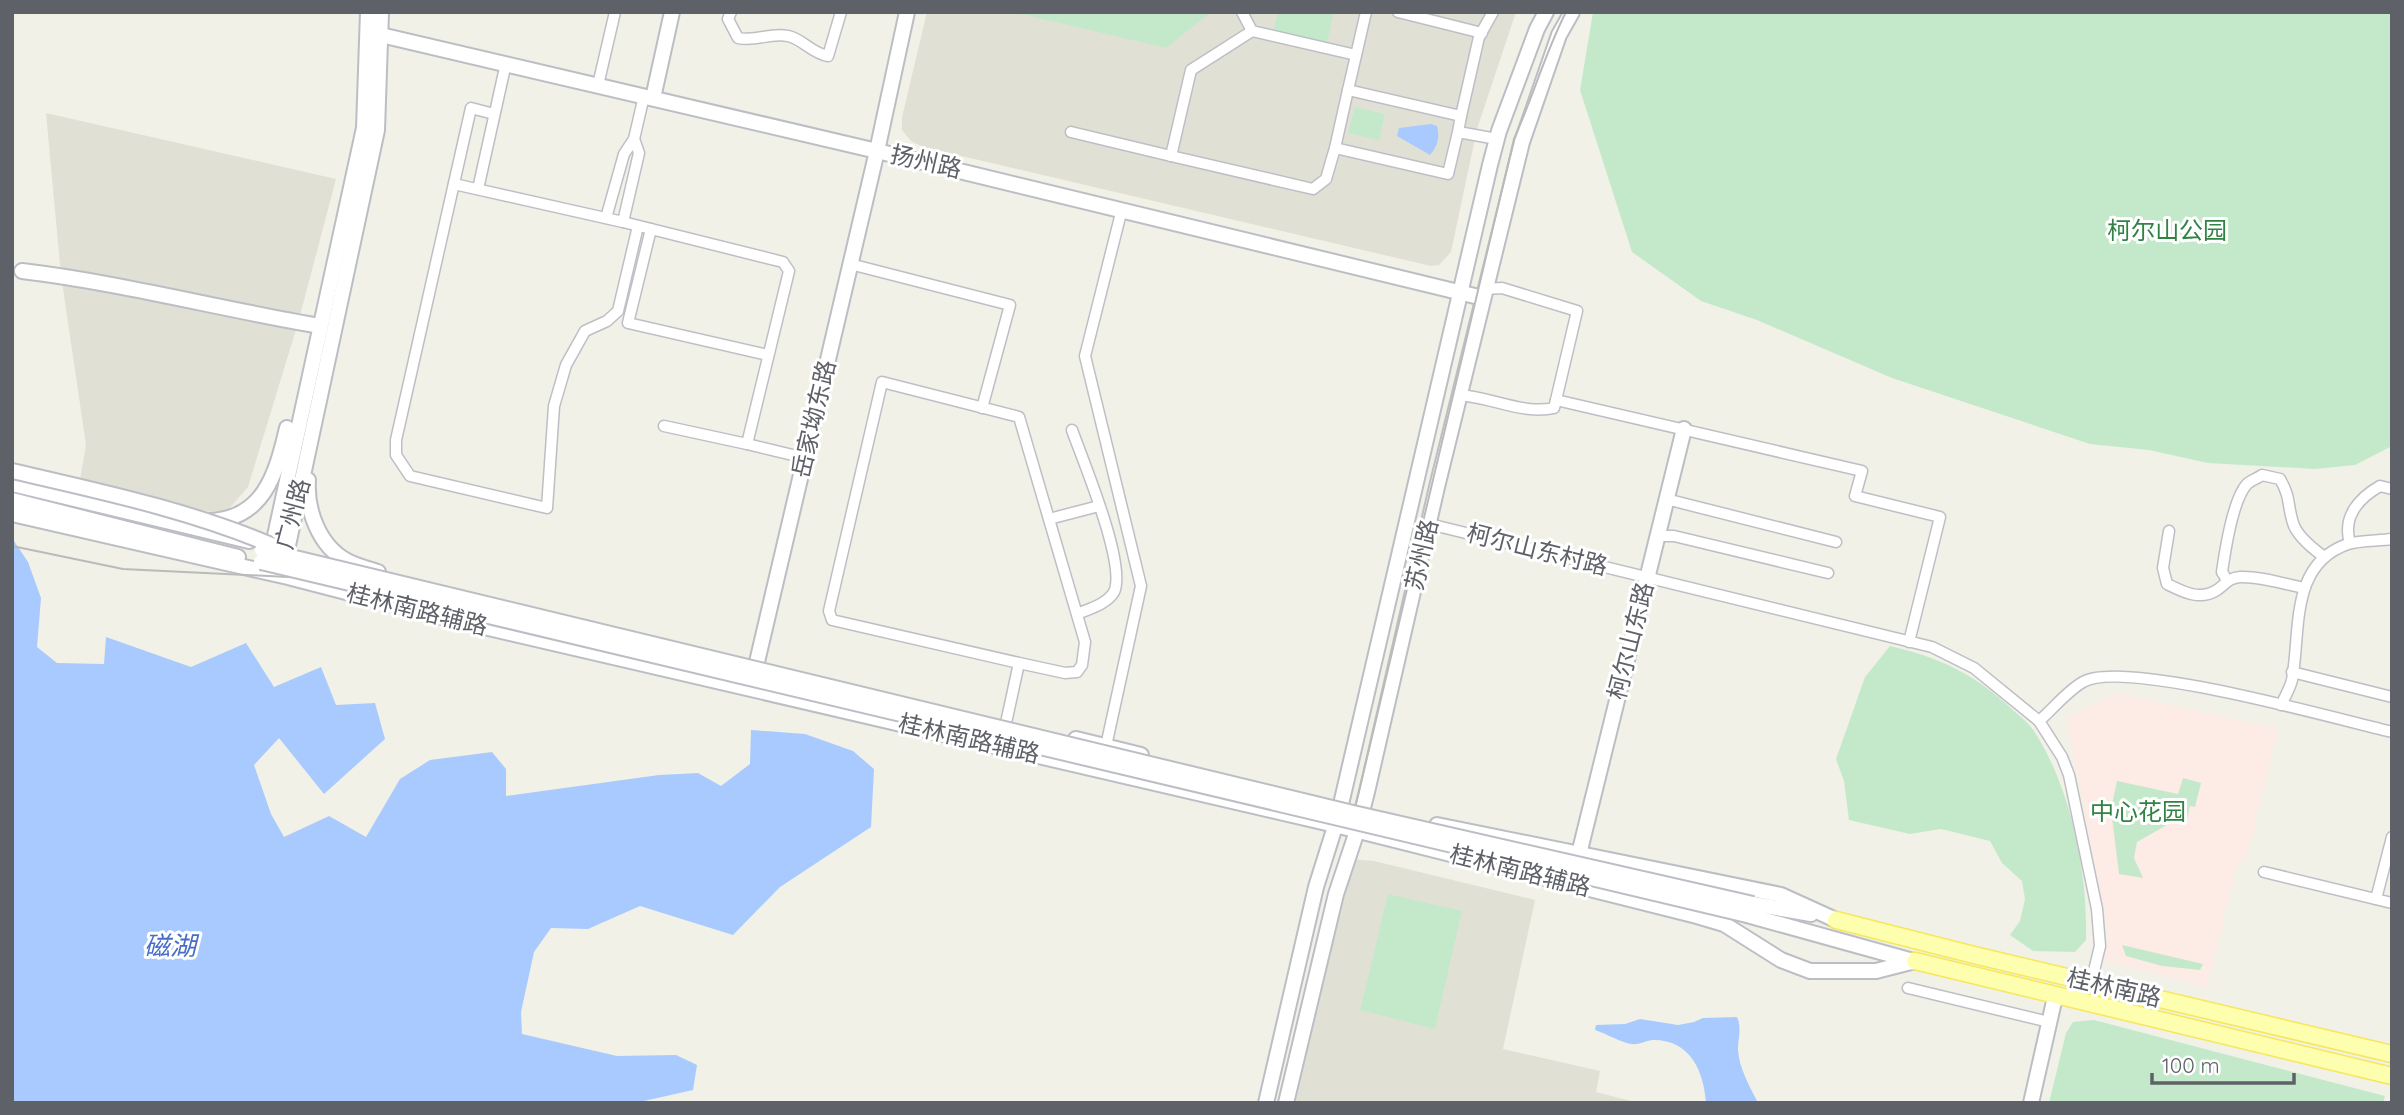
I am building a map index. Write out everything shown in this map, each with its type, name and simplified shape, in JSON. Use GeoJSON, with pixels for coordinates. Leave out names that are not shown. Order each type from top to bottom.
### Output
{"type":"FeatureCollection","features":[{"type":"Feature","properties":{"kind":"main road","name":"广州路"},"geometry":{"type":"LineString","coordinates":[[270,573],[287,550],[377,130],[375,34],[368,12]]}},
{"type":"Feature","properties":{"kind":"main road","name":"广州路"},"geometry":{"type":"LineString","coordinates":[[270,573],[271,547],[364,128],[375,34],[381,12]]}},
{"type":"Feature","properties":{"kind":"main road"},"geometry":{"type":"LineString","coordinates":[[648,97],[672,12]]}},
{"type":"Feature","properties":{"kind":"main road","name":"岳家坳东路"},"geometry":{"type":"LineString","coordinates":[[750,687],[877,151],[907,12]]}},
{"type":"Feature","properties":{"kind":"main road","name":"苏州路"},"geometry":{"type":"LineString","coordinates":[[1266,1103],[1316,887],[1335,825],[1497,139],[1537,29],[1546,12]]}},
{"type":"Feature","properties":{"kind":"main road","name":"苏州路"},"geometry":{"type":"LineString","coordinates":[[1286,1103],[1336,894],[1357,831],[1522,142],[1559,35],[1572,12]]}},
{"type":"Feature","properties":{"kind":"main road","name":"扬州路"},"geometry":{"type":"LineString","coordinates":[[375,34],[1122,209],[1460,292],[1484,293]]}},
{"type":"Feature","properties":{"kind":"main road"},"geometry":{"type":"LineString","coordinates":[[22,271],[61,275],[165,295],[319,330],[304,359],[278,466],[270,485],[257,501],[235,518],[223,520],[184,521],[148,517]]}},
{"type":"Feature","properties":{"kind":"main road","name":"柯尔山东路"},"geometry":{"type":"LineString","coordinates":[[1579,854],[1684,429]]}},
{"type":"Feature","properties":{"kind":"main road"},"geometry":{"type":"LineString","coordinates":[[313,435],[307,485],[319,533],[332,551],[347,561],[378,572]]}},
{"type":"Feature","properties":{"kind":"main road"},"geometry":{"type":"LineString","coordinates":[[12,471],[115,495],[247,534],[311,562]]}},
{"type":"Feature","properties":{"kind":"main road","name":"桂林南路辅路"},"geometry":{"type":"LineString","coordinates":[[12,484],[756,666],[1106,746],[1362,810],[1781,895],[1836,920]]}},
{"type":"Feature","properties":{"kind":"main road"},"geometry":{"type":"LineString","coordinates":[[12,491],[1750,910],[1915,961]]}},
{"type":"Feature","properties":{"kind":"main road"},"geometry":{"type":"LineString","coordinates":[[12,500],[261,562],[1750,910],[1836,920]]}},
{"type":"Feature","properties":{"kind":"main road"},"geometry":{"type":"LineString","coordinates":[[12,512],[127,528]]}},
{"type":"Feature","properties":{"kind":"main road","name":"桂林南路辅路"},"geometry":{"type":"LineString","coordinates":[[12,512],[454,620],[1335,825],[1698,916],[1724,925],[1781,960],[1810,971],[1876,971],[1915,961]]}},
{"type":"Feature","properties":{"kind":"main road","name":"桂林南路"},"geometry":{"type":"LineString","coordinates":[[1836,920],[2392,1054]]}},
{"type":"Feature","properties":{"kind":"main road","name":"桂林南路"},"geometry":{"type":"LineString","coordinates":[[1915,961],[2392,1076]]}},
{"type":"Feature","properties":{"kind":"main road"},"geometry":{"type":"LineString","coordinates":[[2031,1103],[2056,997]]}},
{"type":"Feature","properties":{"kind":"street"},"geometry":{"type":"LineString","coordinates":[[598,85],[615,12]]}},
{"type":"Feature","properties":{"kind":"street"},"geometry":{"type":"LineString","coordinates":[[731,12],[728,19],[738,38],[753,41],[775,34],[792,36],[817,54],[828,56],[841,12]]}},
{"type":"Feature","properties":{"kind":"street"},"geometry":{"type":"LineString","coordinates":[[1242,12],[1252,31]]}},
{"type":"Feature","properties":{"kind":"street"},"geometry":{"type":"LineString","coordinates":[[1071,132],[1312,189],[1326,179],[1366,12]]}},
{"type":"Feature","properties":{"kind":"street"},"geometry":{"type":"LineString","coordinates":[[1398,12],[1482,33]]}},
{"type":"Feature","properties":{"kind":"street"},"geometry":{"type":"LineString","coordinates":[[1335,148],[1448,174],[1482,33],[1493,12]]}},
{"type":"Feature","properties":{"kind":"street"},"geometry":{"type":"LineString","coordinates":[[1171,156],[1191,70],[1252,31],[1356,55]]}},
{"type":"Feature","properties":{"kind":"street"},"geometry":{"type":"LineString","coordinates":[[478,189],[506,63]]}},
{"type":"Feature","properties":{"kind":"street"},"geometry":{"type":"LineString","coordinates":[[1348,90],[1461,116]]}},
{"type":"Feature","properties":{"kind":"street"},"geometry":{"type":"LineString","coordinates":[[606,218],[624,154],[634,139],[648,97]]}},
{"type":"Feature","properties":{"kind":"street"},"geometry":{"type":"LineString","coordinates":[[494,114],[471,108],[396,440],[396,455],[410,476],[547,508],[554,406],[566,365],[585,331],[607,321],[618,311],[638,226]]}},
{"type":"Feature","properties":{"kind":"street"},"geometry":{"type":"LineString","coordinates":[[1458,132],[1497,139]]}},
{"type":"Feature","properties":{"kind":"street"},"geometry":{"type":"LineString","coordinates":[[623,222],[639,153],[634,139]]}},
{"type":"Feature","properties":{"kind":"street"},"geometry":{"type":"LineString","coordinates":[[454,184],[783,262],[789,271],[747,444]]}},
{"type":"Feature","properties":{"kind":"street"},"geometry":{"type":"LineString","coordinates":[[1106,746],[1141,586],[1086,356],[1122,209]]}},
{"type":"Feature","properties":{"kind":"street"},"geometry":{"type":"LineString","coordinates":[[628,323],[651,229]]}},
{"type":"Feature","properties":{"kind":"street"},"geometry":{"type":"LineString","coordinates":[[850,264],[1010,305],[982,408]]}},
{"type":"Feature","properties":{"kind":"street"},"geometry":{"type":"LineString","coordinates":[[1460,395],[1540,411],[1554,408],[1577,311],[1502,288],[1484,293]]}},
{"type":"Feature","properties":{"kind":"street"},"geometry":{"type":"LineString","coordinates":[[607,321],[628,323],[768,355]]}},
{"type":"Feature","properties":{"kind":"street"},"geometry":{"type":"LineString","coordinates":[[882,382],[1019,418],[1049,519],[1085,642],[1082,665],[1077,672],[1065,673],[832,620],[829,611],[882,382]]}},
{"type":"Feature","properties":{"kind":"street"},"geometry":{"type":"LineString","coordinates":[[1556,400],[1862,471],[1856,496],[1940,517],[1909,642]]}},
{"type":"Feature","properties":{"kind":"street"},"geometry":{"type":"LineString","coordinates":[[664,426],[805,458]]}},
{"type":"Feature","properties":{"kind":"street"},"geometry":{"type":"LineString","coordinates":[[1072,430],[1113,549],[1117,578],[1113,593],[1102,604],[1077,614]]}},
{"type":"Feature","properties":{"kind":"street"},"geometry":{"type":"LineString","coordinates":[[2227,580],[2222,572],[2226,543],[2238,504],[2247,485],[2262,475],[2280,479],[2288,493],[2293,525],[2309,546],[2323,556]]}},
{"type":"Feature","properties":{"kind":"street"},"geometry":{"type":"LineString","coordinates":[[2350,543],[2347,534],[2349,519],[2356,505],[2380,485],[2392,489]]}},
{"type":"Feature","properties":{"kind":"street"},"geometry":{"type":"LineString","coordinates":[[1666,499],[1836,542]]}},
{"type":"Feature","properties":{"kind":"street"},"geometry":{"type":"LineString","coordinates":[[1049,519],[1099,506]]}},
{"type":"Feature","properties":{"kind":"street","name":"柯尔山东村路"},"geometry":{"type":"LineString","coordinates":[[1429,524],[1909,642],[1943,651],[1966,663],[2039,721],[2062,757],[2069,775],[2097,909],[2100,946],[2091,983]]}},
{"type":"Feature","properties":{"kind":"street"},"geometry":{"type":"LineString","coordinates":[[2169,531],[2164,568],[2167,584],[2186,593],[2205,596],[2219,589],[2227,580],[2241,577],[2304,588]]}},
{"type":"Feature","properties":{"kind":"street"},"geometry":{"type":"LineString","coordinates":[[1657,536],[1674,536],[1828,573]]}},
{"type":"Feature","properties":{"kind":"street"},"geometry":{"type":"LineString","coordinates":[[2281,705],[2292,681],[2295,628],[2304,588],[2323,556],[2350,543],[2392,539]]}},
{"type":"Feature","properties":{"kind":"street"},"geometry":{"type":"LineString","coordinates":[[1006,723],[1020,663]]}},
{"type":"Feature","properties":{"kind":"street"},"geometry":{"type":"LineString","coordinates":[[2292,672],[2392,697]]}},
{"type":"Feature","properties":{"kind":"street"},"geometry":{"type":"LineString","coordinates":[[2039,721],[2084,681],[2100,676],[2177,682],[2392,732]]}},
{"type":"Feature","properties":{"kind":"street"},"geometry":{"type":"LineString","coordinates":[[2376,899],[2392,837]]}},
{"type":"Feature","properties":{"kind":"street"},"geometry":{"type":"LineString","coordinates":[[2264,872],[2392,903]]}},
{"type":"Feature","properties":{"kind":"street"},"geometry":{"type":"LineString","coordinates":[[1908,988],[2049,1022]]}},
{"type":"Feature","properties":{"kind":"shaded area"},"geometry":{"type":"Polygon","coordinates":[[[927,12],[1516,12],[1477,129],[1451,252],[1439,265],[1431,266],[923,147],[911,141],[902,130],[902,117],[927,12]]]}},
{"type":"Feature","properties":{"kind":"shaded area"},"geometry":{"type":"Polygon","coordinates":[[[46,113],[336,179],[298,323],[248,487],[227,511],[153,512],[78,491],[86,445],[61,275],[46,113]]]}},
{"type":"Feature","properties":{"kind":"shaded area"},"geometry":{"type":"Polygon","coordinates":[[[2116,693],[2278,729],[2246,862],[2238,861],[2207,987],[2104,960],[2109,937],[2066,718],[2116,693]]]}},
{"type":"Feature","properties":{"kind":"shaded area"},"geometry":{"type":"Polygon","coordinates":[[[1351,859],[1374,861],[1535,900],[1503,1049],[1600,1071],[1596,1092],[1639,1103],[1287,1103],[1351,859]]]}},
{"type":"Feature","properties":{"kind":"green space"},"geometry":{"type":"Polygon","coordinates":[[[1013,12],[1211,12],[1166,48],[1013,12]]]}},
{"type":"Feature","properties":{"kind":"green space"},"geometry":{"type":"Polygon","coordinates":[[[1278,12],[1334,12],[1326,46],[1273,33],[1278,12]]]}},
{"type":"Feature","properties":{"kind":"green space","name":"柯尔山公园"},"geometry":{"type":"Polygon","coordinates":[[[1593,12],[2392,12],[2392,446],[2355,465],[2315,469],[2208,463],[2149,450],[2090,444],[1892,378],[1757,320],[1701,301],[1632,252],[1580,90],[1593,12]]]}},
{"type":"Feature","properties":{"kind":"green space"},"geometry":{"type":"Polygon","coordinates":[[[1355,107],[1385,114],[1379,140],[1348,133],[1355,107]]]}},
{"type":"Feature","properties":{"kind":"green space"},"geometry":{"type":"Polygon","coordinates":[[[1890,646],[1940,661],[1969,676],[1997,696],[2034,731],[2058,778],[2075,831],[2084,887],[2086,940],[2075,952],[2033,951],[2010,935],[2020,921],[2025,899],[2022,881],[2002,863],[1990,841],[1941,829],[1910,834],[1849,820],[1844,781],[1836,759],[1865,677],[1890,646]]]}},
{"type":"Feature","properties":{"kind":"green space","name":"中心花园"},"geometry":{"type":"Polygon","coordinates":[[[2183,778],[2201,783],[2195,807],[2190,806],[2187,819],[2179,818],[2137,842],[2134,858],[2143,878],[2119,874],[2111,809],[2117,781],[2178,794],[2183,778]]]}},
{"type":"Feature","properties":{"kind":"green space"},"geometry":{"type":"Polygon","coordinates":[[[1388,894],[1462,911],[1435,1029],[1360,1010],[1388,894]]]}},
{"type":"Feature","properties":{"kind":"green space"},"geometry":{"type":"Polygon","coordinates":[[[2122,945],[2203,964],[2200,970],[2162,966],[2126,956],[2122,945]]]}},
{"type":"Feature","properties":{"kind":"green space"},"geometry":{"type":"Polygon","coordinates":[[[2094,1020],[2385,1096],[2383,1103],[2049,1103],[2066,1033],[2073,1022],[2094,1020]]]}},
{"type":"Feature","properties":{"kind":"water"},"geometry":{"type":"Polygon","coordinates":[[[1431,124],[1437,126],[1438,138],[1430,155],[1397,136],[1399,128],[1431,124]]]}},
{"type":"Feature","properties":{"kind":"water","name":"磁湖"},"geometry":{"type":"Polygon","coordinates":[[[12,538],[28,562],[41,598],[37,647],[57,663],[104,664],[106,637],[191,667],[246,643],[274,687],[321,667],[336,705],[375,703],[385,739],[324,794],[279,738],[254,765],[271,814],[284,837],[329,816],[366,837],[400,779],[430,760],[492,752],[506,769],[506,796],[659,775],[698,773],[721,786],[750,764],[751,730],[805,734],[853,751],[874,769],[871,827],[780,887],[733,935],[640,906],[588,929],[551,928],[534,952],[521,1012],[522,1034],[617,1056],[676,1055],[697,1065],[693,1090],[635,1103],[12,1103],[12,538]]]}},
{"type":"Feature","properties":{"kind":"water"},"geometry":{"type":"Polygon","coordinates":[[[1737,1017],[1740,1064],[1758,1103],[1706,1103],[1698,1069],[1685,1051],[1676,1045],[1652,1040],[1631,1044],[1595,1030],[1596,1025],[1625,1024],[1640,1019],[1678,1025],[1703,1018],[1737,1017]]]}},
{"type":"Feature","properties":{"kind":"tram line"},"geometry":{"type":"LineString","coordinates":[[12,546],[123,569],[288,577],[310,574],[1346,817],[1353,813],[1355,808],[1514,139],[1566,12]]}}]}
